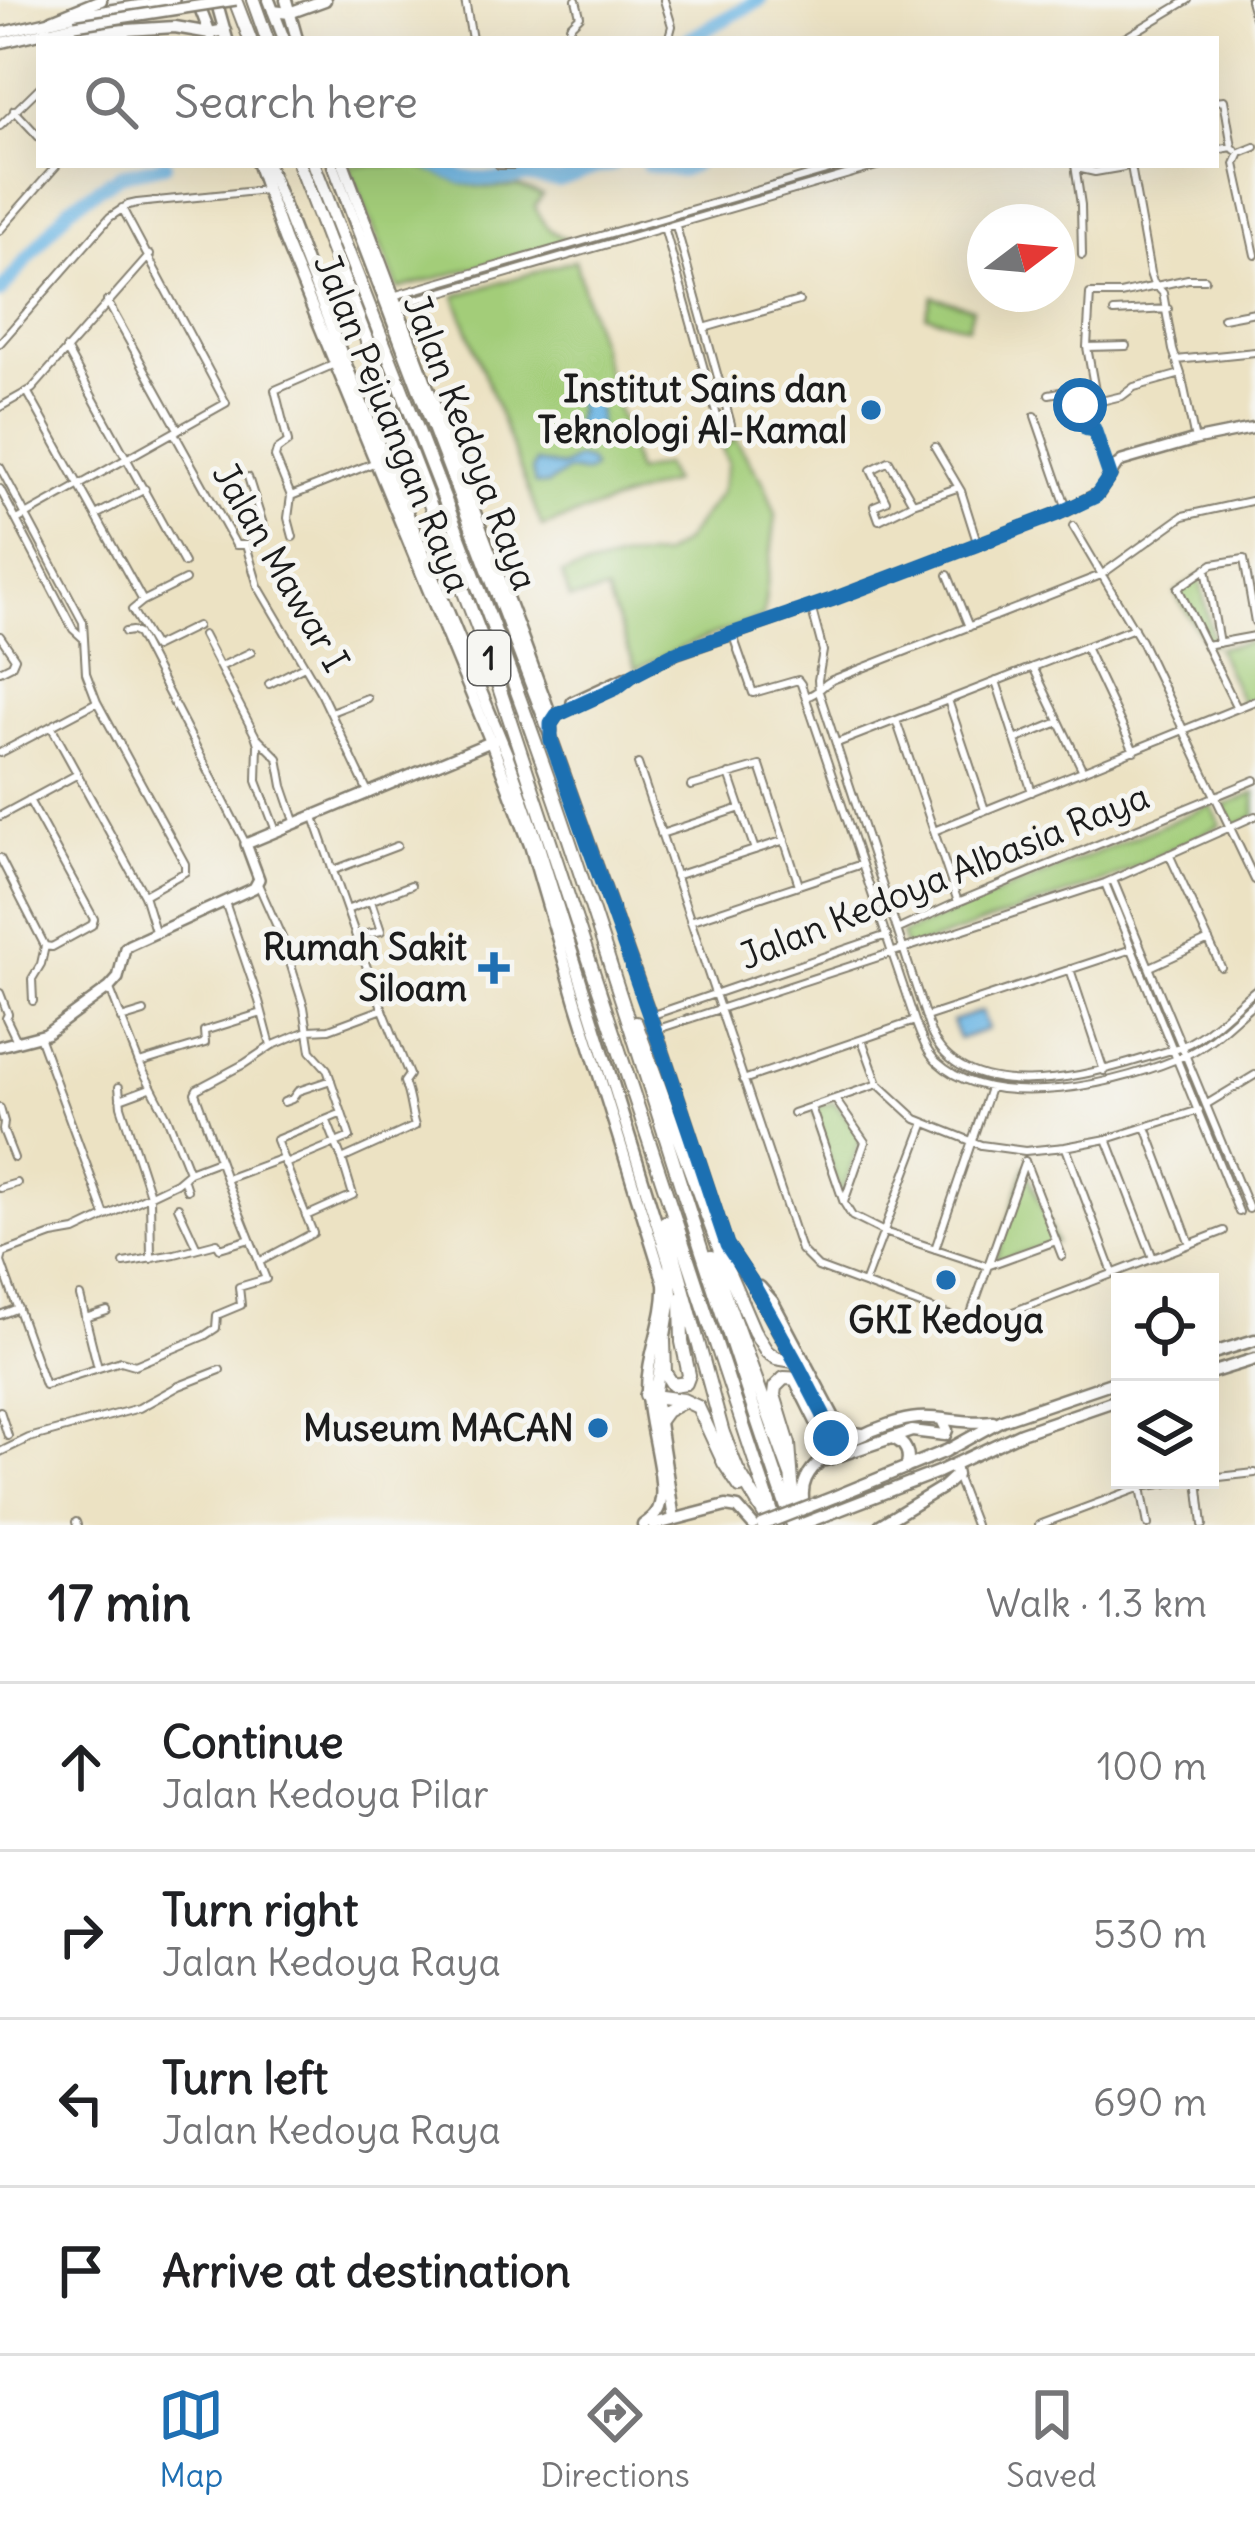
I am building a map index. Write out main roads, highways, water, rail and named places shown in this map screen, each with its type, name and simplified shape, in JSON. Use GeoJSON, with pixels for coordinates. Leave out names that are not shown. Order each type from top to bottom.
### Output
{"type":"FeatureCollection","features":[{"type":"Feature","properties":{"kind":"highway"},"geometry":{"type":"LineString","coordinates":[[236,0],[249,36]]}},
{"type":"Feature","properties":{"kind":"highway"},"geometry":{"type":"LineString","coordinates":[[253,0],[266,36]]}},
{"type":"Feature","properties":{"kind":"highway","name":"1"},"geometry":{"type":"LineString","coordinates":[[312,173],[499,644],[796,1525]]}},
{"type":"Feature","properties":{"kind":"highway","name":"1"},"geometry":{"type":"LineString","coordinates":[[312,173],[489,657],[770,1525]]}},
{"type":"Feature","properties":{"kind":"highway"},"geometry":{"type":"LineString","coordinates":[[619,991],[640,1030],[708,1222],[748,1318],[767,1352],[801,1362]]}},
{"type":"Feature","properties":{"kind":"highway"},"geometry":{"type":"LineString","coordinates":[[648,1146],[652,1176],[723,1433],[736,1469],[770,1525]]}},
{"type":"Feature","properties":{"kind":"highway"},"geometry":{"type":"LineString","coordinates":[[673,1167],[791,1475]]}},
{"type":"Feature","properties":{"kind":"highway"},"geometry":{"type":"LineString","coordinates":[[664,1340],[666,1377],[673,1385],[686,1383],[680,1275]]}},
{"type":"Feature","properties":{"kind":"highway"},"geometry":{"type":"LineString","coordinates":[[796,1525],[790,1444],[774,1395],[778,1381],[800,1378]]}},
{"type":"Feature","properties":{"kind":"highway"},"geometry":{"type":"LineString","coordinates":[[651,1396],[696,1405],[730,1475],[757,1505]]}},
{"type":"Feature","properties":{"kind":"highway"},"geometry":{"type":"LineString","coordinates":[[658,1422],[670,1409],[688,1401]]}},
{"type":"Feature","properties":{"kind":"main road"},"geometry":{"type":"LineString","coordinates":[[101,0],[48,26],[75,31],[175,27],[211,36],[226,34],[216,0]]}},
{"type":"Feature","properties":{"kind":"main road"},"geometry":{"type":"LineString","coordinates":[[175,27],[182,12],[178,0]]}},
{"type":"Feature","properties":{"kind":"main road"},"geometry":{"type":"LineString","coordinates":[[197,0],[211,36]]}},
{"type":"Feature","properties":{"kind":"main road"},"geometry":{"type":"LineString","coordinates":[[315,0],[325,0]]}},
{"type":"Feature","properties":{"kind":"main road"},"geometry":{"type":"LineString","coordinates":[[271,5],[325,0]]}},
{"type":"Feature","properties":{"kind":"main road"},"geometry":{"type":"LineString","coordinates":[[271,5],[292,36]]}},
{"type":"Feature","properties":{"kind":"main road"},"geometry":{"type":"LineString","coordinates":[[288,6],[292,36]]}},
{"type":"Feature","properties":{"kind":"main road","name":"Jalan Pejuangan Raya"},"geometry":{"type":"LineString","coordinates":[[264,168],[538,843],[672,1275],[651,1396],[674,1519]]}},
{"type":"Feature","properties":{"kind":"main road","name":"Jalan Kedoya Raya"},"geometry":{"type":"LineString","coordinates":[[338,168],[548,710],[551,740]]}},
{"type":"Feature","properties":{"kind":"main road","name":"Jalan Kedoya Raya"},"geometry":{"type":"LineString","coordinates":[[391,302],[655,1030],[727,1245],[837,1423],[846,1432],[865,1434]]}},
{"type":"Feature","properties":{"kind":"main road","name":"Jalan Pejuangan Raya"},"geometry":{"type":"LineString","coordinates":[[495,740],[664,1282],[649,1362],[662,1498],[654,1516],[643,1525]]}},
{"type":"Feature","properties":{"kind":"main road"},"geometry":{"type":"LineString","coordinates":[[1219,1351],[1255,1340]]}},
{"type":"Feature","properties":{"kind":"main road"},"geometry":{"type":"LineString","coordinates":[[1219,1370],[1255,1359]]}},
{"type":"Feature","properties":{"kind":"main road","name":"Jalan Kedoya Raya"},"geometry":{"type":"LineString","coordinates":[[801,1362],[800,1378],[828,1428],[827,1457]]}},
{"type":"Feature","properties":{"kind":"main road"},"geometry":{"type":"LineString","coordinates":[[796,1525],[1002,1420],[1117,1381]]}},
{"type":"Feature","properties":{"kind":"main road"},"geometry":{"type":"LineString","coordinates":[[770,1525],[955,1470],[1021,1433],[1111,1402]]}},
{"type":"Feature","properties":{"kind":"main road"},"geometry":{"type":"LineString","coordinates":[[810,1525],[803,1503],[804,1484],[812,1470],[865,1434],[913,1418],[964,1424],[1002,1420]]}},
{"type":"Feature","properties":{"kind":"main road"},"geometry":{"type":"LineString","coordinates":[[827,1457],[917,1430],[945,1436],[942,1420]]}},
{"type":"Feature","properties":{"kind":"main road"},"geometry":{"type":"LineString","coordinates":[[891,1438],[906,1449],[906,1468]]}},
{"type":"Feature","properties":{"kind":"main road"},"geometry":{"type":"LineString","coordinates":[[880,1525],[943,1487],[955,1470]]}},
{"type":"Feature","properties":{"kind":"main road"},"geometry":{"type":"LineString","coordinates":[[669,1487],[694,1513]]}},
{"type":"Feature","properties":{"kind":"main road"},"geometry":{"type":"LineString","coordinates":[[653,1525],[732,1506],[753,1525]]}},
{"type":"Feature","properties":{"kind":"water"},"geometry":{"type":"Polygon","coordinates":[[[588,387],[597,405],[601,438],[597,446],[590,445],[574,426],[577,392],[588,387]]]}},
{"type":"Feature","properties":{"kind":"water"},"geometry":{"type":"Polygon","coordinates":[[[577,458],[589,461],[593,468],[584,473],[567,471],[547,485],[535,484],[536,462],[562,467],[577,458]]]}},
{"type":"Feature","properties":{"kind":"water"},"geometry":{"type":"Polygon","coordinates":[[[982,1011],[988,1029],[959,1039],[952,1021],[982,1011]]]}},
{"type":"Feature","properties":{"kind":"waterway"},"geometry":{"type":"LineString","coordinates":[[694,36],[760,0]]}},
{"type":"Feature","properties":{"kind":"waterway"},"geometry":{"type":"LineString","coordinates":[[0,292],[70,207],[120,175],[152,168]]}},
{"type":"Feature","properties":{"kind":"waterway"},"geometry":{"type":"LineString","coordinates":[[440,168],[463,177],[559,181],[595,168]]}},
{"type":"Feature","properties":{"kind":"waterway"},"geometry":{"type":"LineString","coordinates":[[664,168],[688,168]]}},
{"type":"Feature","properties":{"kind":"place","name":"Institut Sains dan Teknologi Al-Kamal"},"geometry":{"type":"Point","coordinates":[871,410]}},
{"type":"Feature","properties":{"kind":"place","name":"Rumah Sakit Siloam"},"geometry":{"type":"Point","coordinates":[494,968]}},
{"type":"Feature","properties":{"kind":"place","name":"GKI Kedoya"},"geometry":{"type":"Point","coordinates":[946,1280]}},
{"type":"Feature","properties":{"kind":"place","name":"Museum MACAN"},"geometry":{"type":"Point","coordinates":[598,1428]}}]}
